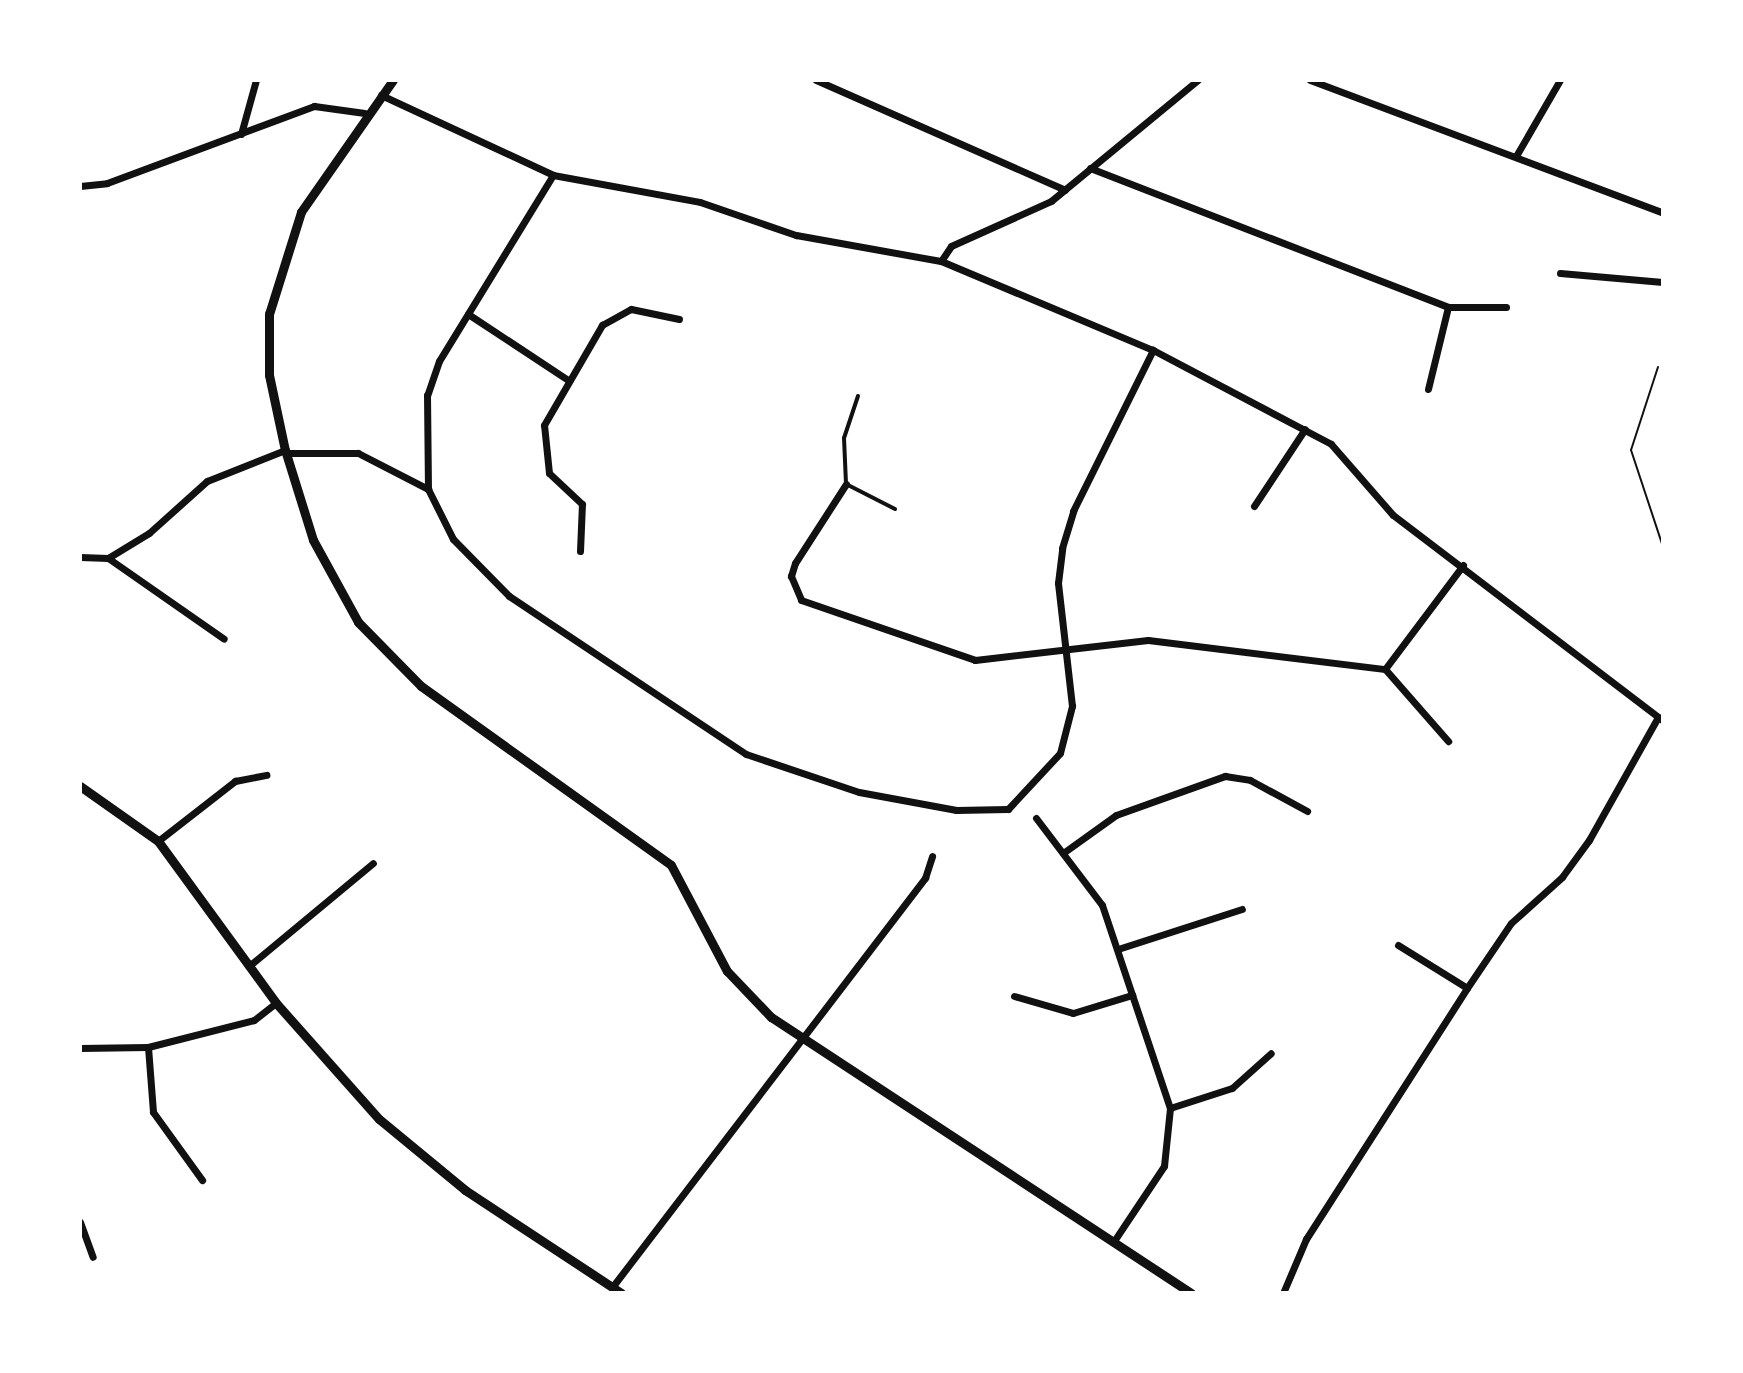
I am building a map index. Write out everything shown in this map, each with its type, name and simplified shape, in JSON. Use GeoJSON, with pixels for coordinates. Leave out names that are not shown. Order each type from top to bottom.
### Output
{"type":"FeatureCollection","features":[{"type":"Feature","properties":{"kind":"street"},"geometry":{"type":"LineString","coordinates":[[241,134],[256,80]]}},
{"type":"Feature","properties":{"kind":"street"},"geometry":{"type":"LineString","coordinates":[[393,80],[365,113],[301,212],[273,289],[269,375],[285,451],[323,563],[378,647],[671,865],[727,971],[803,1038],[1191,1293]]}},
{"type":"Feature","properties":{"kind":"street"},"geometry":{"type":"LineString","coordinates":[[816,80],[1065,190]]}},
{"type":"Feature","properties":{"kind":"street"},"geometry":{"type":"LineString","coordinates":[[941,261],[951,246],[1065,190],[1198,80]]}},
{"type":"Feature","properties":{"kind":"street"},"geometry":{"type":"LineString","coordinates":[[1310,80],[1663,213]]}},
{"type":"Feature","properties":{"kind":"street"},"geometry":{"type":"LineString","coordinates":[[1516,156],[1560,80]]}},
{"type":"Feature","properties":{"kind":"street"},"geometry":{"type":"LineString","coordinates":[[380,94],[553,175],[700,202],[796,235],[941,261],[1153,350],[1331,444],[1393,515],[1463,565],[1660,719],[1589,840],[1562,877],[1511,923],[1467,988],[1306,1239],[1283,1293]]}},
{"type":"Feature","properties":{"kind":"street"},"geometry":{"type":"LineString","coordinates":[[80,186],[241,134],[325,103],[365,113]]}},
{"type":"Feature","properties":{"kind":"street"},"geometry":{"type":"LineString","coordinates":[[1090,168],[1448,307],[1506,307]]}},
{"type":"Feature","properties":{"kind":"street"},"geometry":{"type":"LineString","coordinates":[[553,175],[468,314],[427,395],[428,489],[472,565],[509,596],[746,754],[889,800],[982,811],[1020,801],[1069,734],[1062,548],[1073,511],[1153,350]]}},
{"type":"Feature","properties":{"kind":"street"},"geometry":{"type":"LineString","coordinates":[[1560,273],[1663,282]]}},
{"type":"Feature","properties":{"kind":"street"},"geometry":{"type":"LineString","coordinates":[[1428,389],[1448,307]]}},
{"type":"Feature","properties":{"kind":"street"},"geometry":{"type":"LineString","coordinates":[[580,551],[582,504],[555,481],[543,450],[544,425],[568,380],[617,313],[631,309],[679,319]]}},
{"type":"Feature","properties":{"kind":"street"},"geometry":{"type":"LineString","coordinates":[[468,314],[568,380]]}},
{"type":"Feature","properties":{"kind":"street"},"geometry":{"type":"LineString","coordinates":[[1254,506],[1305,429]]}},
{"type":"Feature","properties":{"kind":"street"},"geometry":{"type":"LineString","coordinates":[[108,558],[149,533],[207,481],[285,451],[358,453],[428,489]]}},
{"type":"Feature","properties":{"kind":"street"},"geometry":{"type":"LineString","coordinates":[[846,484],[795,563],[791,576],[801,600],[953,657],[1014,661],[1148,640],[1385,669],[1448,741]]}},
{"type":"Feature","properties":{"kind":"street"},"geometry":{"type":"LineString","coordinates":[[80,557],[108,558],[224,639]]}},
{"type":"Feature","properties":{"kind":"street"},"geometry":{"type":"LineString","coordinates":[[1385,669],[1463,565]]}},
{"type":"Feature","properties":{"kind":"street"},"geometry":{"type":"LineString","coordinates":[[158,841],[235,781],[266,775]]}},
{"type":"Feature","properties":{"kind":"street"},"geometry":{"type":"LineString","coordinates":[[1063,853],[1116,815],[1225,776],[1250,780],[1307,811]]}},
{"type":"Feature","properties":{"kind":"street"},"geometry":{"type":"LineString","coordinates":[[80,786],[158,841],[276,1003],[352,1091],[423,1158],[617,1290],[925,878],[932,856]]}},
{"type":"Feature","properties":{"kind":"street"},"geometry":{"type":"LineString","coordinates":[[1036,818],[1102,905],[1121,948],[1132,995],[1170,1108],[1164,1166],[1114,1241]]}},
{"type":"Feature","properties":{"kind":"street"},"geometry":{"type":"LineString","coordinates":[[249,966],[373,863]]}},
{"type":"Feature","properties":{"kind":"street"},"geometry":{"type":"LineString","coordinates":[[1121,948],[1242,909]]}},
{"type":"Feature","properties":{"kind":"street"},"geometry":{"type":"LineString","coordinates":[[1398,945],[1467,988]]}},
{"type":"Feature","properties":{"kind":"street"},"geometry":{"type":"LineString","coordinates":[[1014,996],[1073,1013],[1132,995]]}},
{"type":"Feature","properties":{"kind":"street"},"geometry":{"type":"LineString","coordinates":[[80,1048],[148,1047],[254,1020],[276,1003]]}},
{"type":"Feature","properties":{"kind":"street"},"geometry":{"type":"LineString","coordinates":[[148,1047],[149,1103],[202,1180]]}},
{"type":"Feature","properties":{"kind":"street"},"geometry":{"type":"LineString","coordinates":[[1170,1108],[1232,1088],[1271,1053]]}},
{"type":"Feature","properties":{"kind":"street"},"geometry":{"type":"LineString","coordinates":[[80,1222],[93,1257]]}},
{"type":"Feature","properties":{"kind":"lane"},"geometry":{"type":"LineString","coordinates":[[858,396],[844,438],[846,484],[895,509]]}},
{"type":"Feature","properties":{"kind":"path"},"geometry":{"type":"LineString","coordinates":[[1658,367],[1656,390],[1631,450],[1663,547]]}},
{"type":"Feature","properties":{"kind":"path"},"geometry":{"type":"LineString","coordinates":[[1656,390],[1663,385]]}}]}
